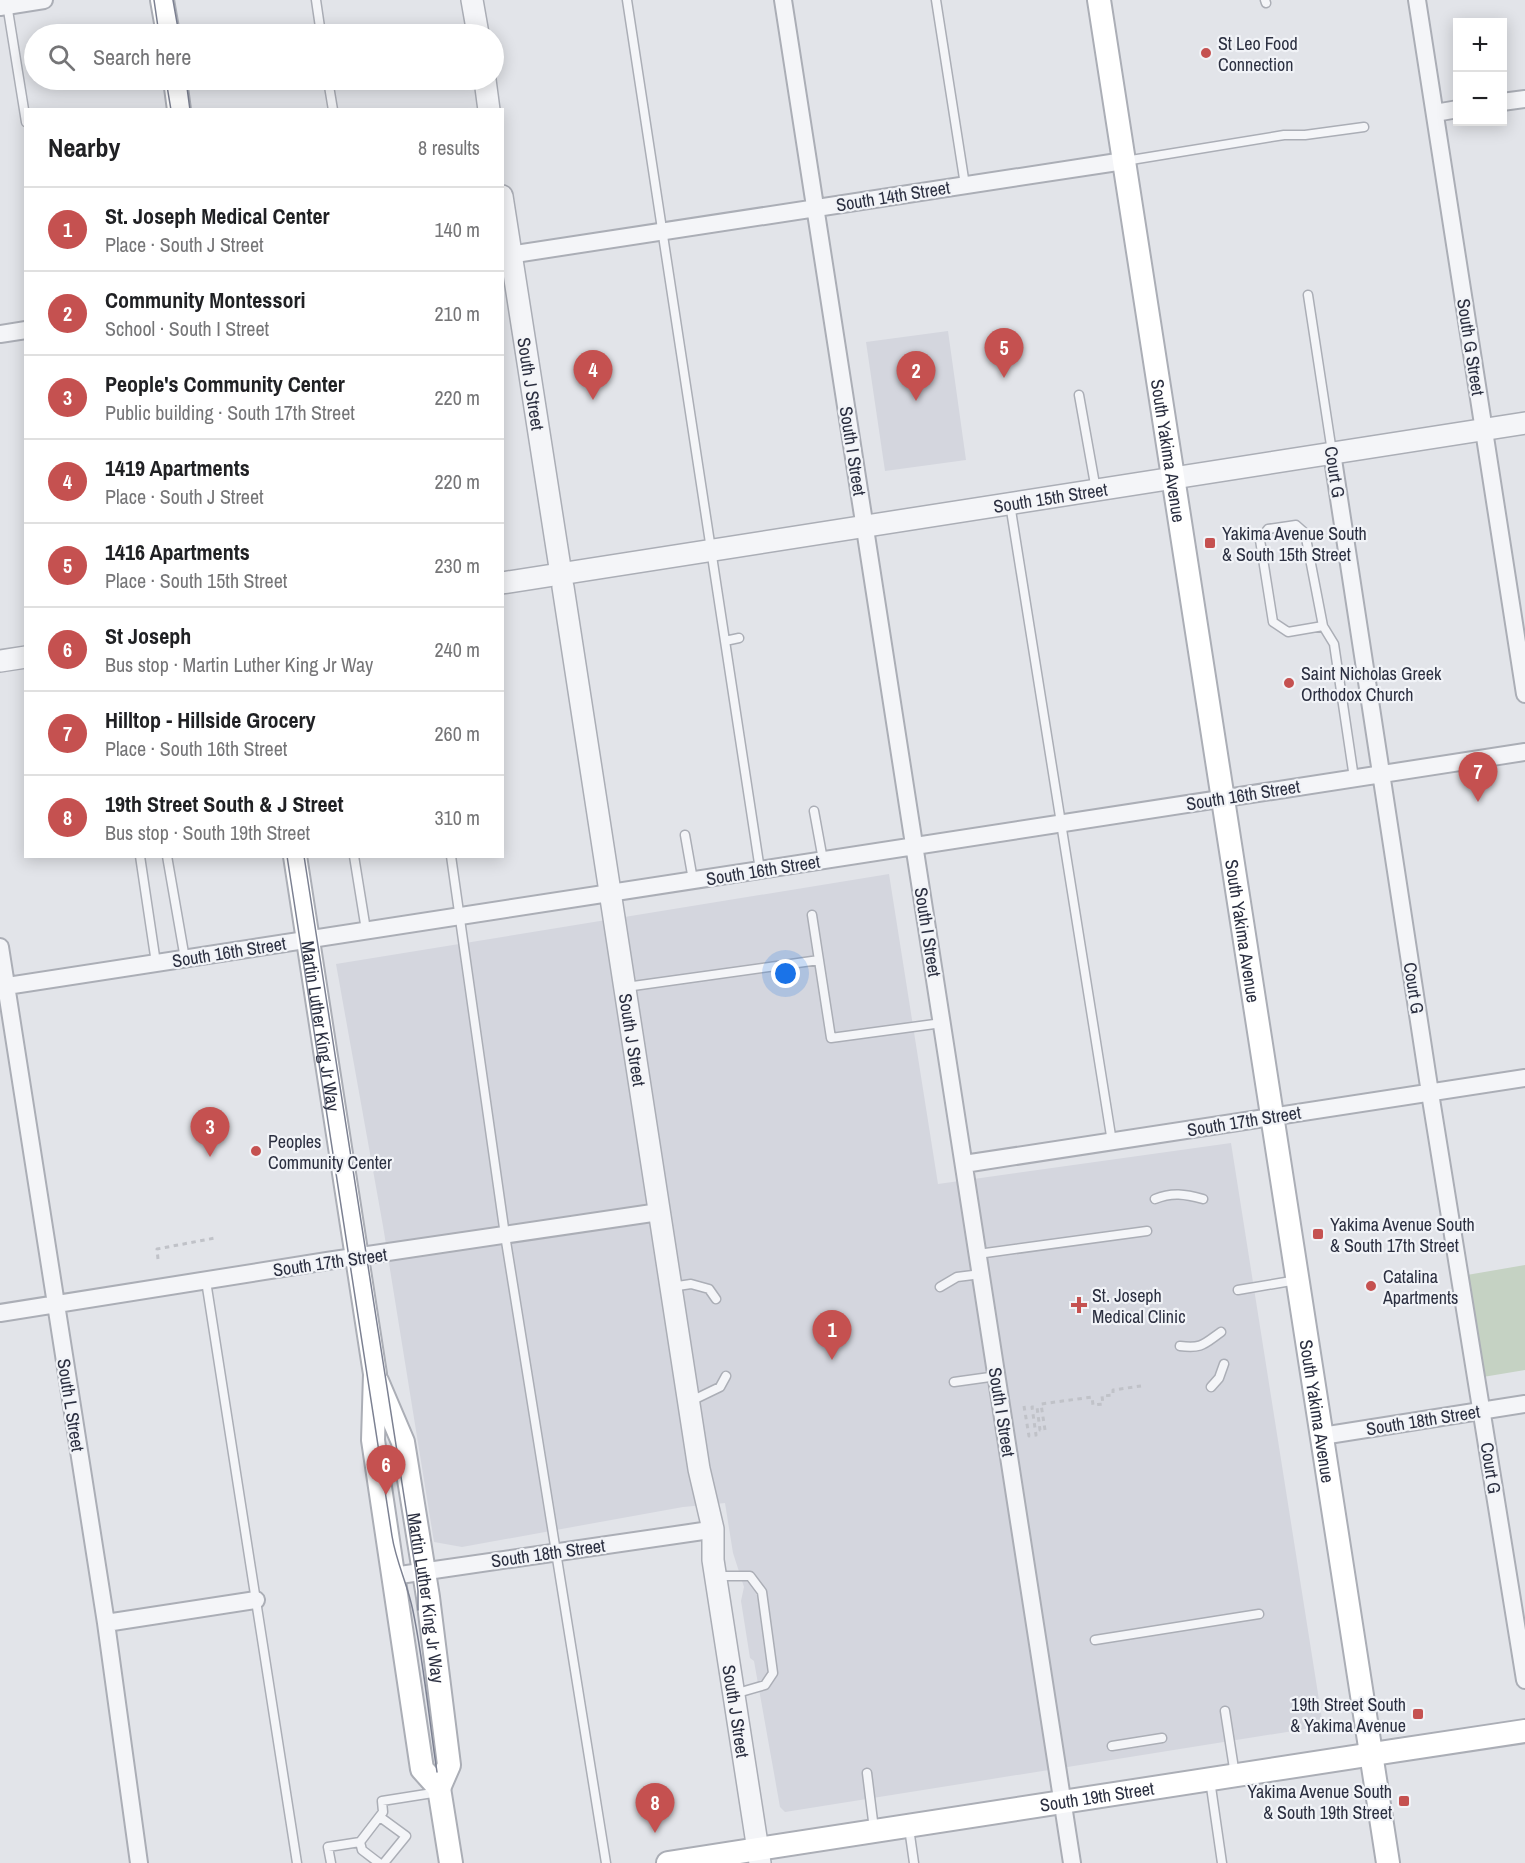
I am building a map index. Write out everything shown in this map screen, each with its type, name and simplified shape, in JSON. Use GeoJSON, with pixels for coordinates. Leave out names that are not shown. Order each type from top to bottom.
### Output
{"type":"FeatureCollection","features":[{"type":"Feature","properties":{"kind":"main road"},"geometry":{"type":"LineString","coordinates":[[162,0],[166,24]]}},
{"type":"Feature","properties":{"kind":"main road","name":"South Yakima Avenue"},"geometry":{"type":"LineString","coordinates":[[1099,0],[1388,1863]]}},
{"type":"Feature","properties":{"kind":"main road"},"geometry":{"type":"LineString","coordinates":[[176,90],[179,108]]}},
{"type":"Feature","properties":{"kind":"main road","name":"Martin Luther King Jr Way"},"geometry":{"type":"LineString","coordinates":[[295,858],[375,1374],[373,1440],[422,1769],[439,1790],[451,1863]]}},
{"type":"Feature","properties":{"kind":"main road","name":"Martin Luther King Jr Way"},"geometry":{"type":"LineString","coordinates":[[375,1374],[403,1442],[424,1571],[449,1765],[439,1790]]}},
{"type":"Feature","properties":{"kind":"main road","name":"South 19th Street"},"geometry":{"type":"LineString","coordinates":[[668,1863],[759,1856],[874,1829],[1063,1803],[1525,1731]]}},
{"type":"Feature","properties":{"kind":"street"},"geometry":{"type":"LineString","coordinates":[[5,4],[44,0]]}},
{"type":"Feature","properties":{"kind":"street"},"geometry":{"type":"LineString","coordinates":[[472,0],[476,24]]}},
{"type":"Feature","properties":{"kind":"street","name":"South I Street"},"geometry":{"type":"LineString","coordinates":[[783,0],[1072,1863]]}},
{"type":"Feature","properties":{"kind":"street","name":"South G Street"},"geometry":{"type":"LineString","coordinates":[[1417,0],[1525,694]]}},
{"type":"Feature","properties":{"kind":"street"},"geometry":{"type":"LineString","coordinates":[[486,90],[489,108]]}},
{"type":"Feature","properties":{"kind":"street"},"geometry":{"type":"LineString","coordinates":[[1507,101],[1525,99]]}},
{"type":"Feature","properties":{"kind":"street"},"geometry":{"type":"LineString","coordinates":[[1435,113],[1453,110]]}},
{"type":"Feature","properties":{"kind":"street","name":"South 14th Street"},"geometry":{"type":"LineString","coordinates":[[507,255],[1124,161]]}},
{"type":"Feature","properties":{"kind":"street","name":"South J Street"},"geometry":{"type":"LineString","coordinates":[[504,220],[507,255],[561,577],[703,1490]]}},
{"type":"Feature","properties":{"kind":"street"},"geometry":{"type":"LineString","coordinates":[[0,334],[24,330]]}},
{"type":"Feature","properties":{"kind":"street","name":"South 15th Street"},"geometry":{"type":"LineString","coordinates":[[504,583],[561,577],[710,550],[1525,423]]}},
{"type":"Feature","properties":{"kind":"street","name":"Court G"},"geometry":{"type":"LineString","coordinates":[[1332,453],[1430,1093],[1525,1680]]}},
{"type":"Feature","properties":{"kind":"street"},"geometry":{"type":"LineString","coordinates":[[0,661],[24,657]]}},
{"type":"Feature","properties":{"kind":"street","name":"South 16th Street"},"geometry":{"type":"LineString","coordinates":[[3,987],[1525,752]]}},
{"type":"Feature","properties":{"kind":"street","name":"South L Street"},"geometry":{"type":"LineString","coordinates":[[0,947],[3,987],[106,1623],[139,1863]]}},
{"type":"Feature","properties":{"kind":"street","name":"South 17th Street"},"geometry":{"type":"LineString","coordinates":[[964,1164],[1525,1078]]}},
{"type":"Feature","properties":{"kind":"street","name":"South 17th Street"},"geometry":{"type":"LineString","coordinates":[[0,1313],[327,1261],[659,1212]]}},
{"type":"Feature","properties":{"kind":"street","name":"South 18th Street"},"geometry":{"type":"LineString","coordinates":[[1322,1436],[1525,1404]]}},
{"type":"Feature","properties":{"kind":"street"},"geometry":{"type":"LineString","coordinates":[[703,1490],[701,1511],[703,1531],[714,1568]]}},
{"type":"Feature","properties":{"kind":"street"},"geometry":{"type":"LineString","coordinates":[[703,1490],[713,1529],[714,1568]]}},
{"type":"Feature","properties":{"kind":"street","name":"South 18th Street"},"geometry":{"type":"LineString","coordinates":[[393,1576],[703,1531]]}},
{"type":"Feature","properties":{"kind":"street","name":"South J Street"},"geometry":{"type":"LineString","coordinates":[[714,1568],[759,1856]]}},
{"type":"Feature","properties":{"kind":"street"},"geometry":{"type":"LineString","coordinates":[[106,1623],[256,1600]]}},
{"type":"Feature","properties":{"kind":"lane"},"geometry":{"type":"LineString","coordinates":[[316,0],[320,24]]}},
{"type":"Feature","properties":{"kind":"lane"},"geometry":{"type":"LineString","coordinates":[[627,0],[760,870]]}},
{"type":"Feature","properties":{"kind":"lane"},"geometry":{"type":"LineString","coordinates":[[936,0],[965,185]]}},
{"type":"Feature","properties":{"kind":"lane"},"geometry":{"type":"LineString","coordinates":[[5,4],[24,111]]}},
{"type":"Feature","properties":{"kind":"lane"},"geometry":{"type":"LineString","coordinates":[[330,90],[333,108]]}},
{"type":"Feature","properties":{"kind":"lane","name":"South 14th Street"},"geometry":{"type":"LineString","coordinates":[[1124,161],[1284,135],[1305,135],[1364,127]]}},
{"type":"Feature","properties":{"kind":"lane","name":"Court G"},"geometry":{"type":"LineString","coordinates":[[1308,295],[1332,453]]}},
{"type":"Feature","properties":{"kind":"lane"},"geometry":{"type":"LineString","coordinates":[[1079,395],[1096,490]]}},
{"type":"Feature","properties":{"kind":"lane"},"geometry":{"type":"LineString","coordinates":[[1010,504],[1112,1142]]}},
{"type":"Feature","properties":{"kind":"lane"},"geometry":{"type":"LineString","coordinates":[[1323,626],[1288,632],[1274,622],[1260,540],[1268,529],[1296,525],[1305,533],[1323,626],[1334,644],[1354,778]]}},
{"type":"Feature","properties":{"kind":"lane"},"geometry":{"type":"LineString","coordinates":[[725,641],[739,638]]}},
{"type":"Feature","properties":{"kind":"lane"},"geometry":{"type":"LineString","coordinates":[[814,811],[823,860]]}},
{"type":"Feature","properties":{"kind":"lane"},"geometry":{"type":"LineString","coordinates":[[686,835],[693,880]]}},
{"type":"Feature","properties":{"kind":"lane"},"geometry":{"type":"LineString","coordinates":[[140,858],[156,963]]}},
{"type":"Feature","properties":{"kind":"lane"},"geometry":{"type":"LineString","coordinates":[[167,858],[185,958]]}},
{"type":"Feature","properties":{"kind":"lane"},"geometry":{"type":"LineString","coordinates":[[354,858],[366,930]]}},
{"type":"Feature","properties":{"kind":"lane"},"geometry":{"type":"LineString","coordinates":[[451,858],[505,1235],[606,1863]]}},
{"type":"Feature","properties":{"kind":"lane"},"geometry":{"type":"LineString","coordinates":[[812,915],[831,1038],[942,1023]]}},
{"type":"Feature","properties":{"kind":"lane"},"geometry":{"type":"LineString","coordinates":[[625,988],[819,960]]}},
{"type":"Feature","properties":{"kind":"lane"},"geometry":{"type":"LineString","coordinates":[[1155,1200],[1163,1196],[1184,1194],[1203,1200]]}},
{"type":"Feature","properties":{"kind":"lane"},"geometry":{"type":"LineString","coordinates":[[978,1254],[1147,1231]]}},
{"type":"Feature","properties":{"kind":"lane"},"geometry":{"type":"LineString","coordinates":[[940,1287],[957,1277],[981,1274]]}},
{"type":"Feature","properties":{"kind":"lane"},"geometry":{"type":"LineString","coordinates":[[1238,1290],[1298,1280]]}},
{"type":"Feature","properties":{"kind":"lane"},"geometry":{"type":"LineString","coordinates":[[206,1281],[297,1863]]}},
{"type":"Feature","properties":{"kind":"lane"},"geometry":{"type":"LineString","coordinates":[[671,1287],[691,1284],[709,1289],[716,1299]]}},
{"type":"Feature","properties":{"kind":"lane"},"geometry":{"type":"LineString","coordinates":[[1180,1346],[1195,1348],[1202,1346],[1221,1332]]}},
{"type":"Feature","properties":{"kind":"lane"},"geometry":{"type":"LineString","coordinates":[[1211,1387],[1219,1378],[1224,1364]]}},
{"type":"Feature","properties":{"kind":"lane"},"geometry":{"type":"LineString","coordinates":[[689,1402],[720,1388],[726,1376]]}},
{"type":"Feature","properties":{"kind":"lane"},"geometry":{"type":"LineString","coordinates":[[954,1382],[997,1376]]}},
{"type":"Feature","properties":{"kind":"lane"},"geometry":{"type":"LineString","coordinates":[[714,1568],[750,1576],[762,1592],[773,1673],[765,1684],[734,1694]]}},
{"type":"Feature","properties":{"kind":"lane"},"geometry":{"type":"LineString","coordinates":[[1095,1640],[1259,1614]]}},
{"type":"Feature","properties":{"kind":"lane"},"geometry":{"type":"LineString","coordinates":[[1225,1711],[1235,1776]]}},
{"type":"Feature","properties":{"kind":"lane"},"geometry":{"type":"LineString","coordinates":[[1112,1746],[1162,1738]]}},
{"type":"Feature","properties":{"kind":"lane"},"geometry":{"type":"LineString","coordinates":[[867,1773],[874,1829]]}},
{"type":"Feature","properties":{"kind":"lane"},"geometry":{"type":"LineString","coordinates":[[1210,1780],[1222,1863]]}},
{"type":"Feature","properties":{"kind":"lane"},"geometry":{"type":"LineString","coordinates":[[331,1863],[328,1847],[360,1842],[372,1834],[383,1812],[382,1801],[439,1790]]}},
{"type":"Feature","properties":{"kind":"lane"},"geometry":{"type":"LineString","coordinates":[[380,1817],[406,1836],[384,1863]]}},
{"type":"Feature","properties":{"kind":"lane"},"geometry":{"type":"LineString","coordinates":[[909,1824],[914,1863]]}},
{"type":"Feature","properties":{"kind":"lane"},"geometry":{"type":"LineString","coordinates":[[360,1842],[362,1850],[379,1863]]}},
{"type":"Feature","properties":{"kind":"path"},"geometry":{"type":"LineString","coordinates":[[158,1259],[156,1249],[214,1238]]}},
{"type":"Feature","properties":{"kind":"path"},"geometry":{"type":"LineString","coordinates":[[1024,1406],[1029,1436],[1036,1436],[1032,1407],[1037,1407],[1040,1430],[1045,1430],[1041,1404],[1092,1397],[1093,1406],[1103,1404],[1102,1396],[1113,1395],[1113,1390],[1141,1386]]}},
{"type":"Feature","properties":{"kind":"shaded area"},"geometry":{"type":"Polygon","coordinates":[[[948,331],[966,460],[885,471],[866,342],[948,331]]]}},
{"type":"Feature","properties":{"kind":"shaded area"},"geometry":{"type":"Polygon","coordinates":[[[889,874],[938,1184],[1231,1143],[1322,1719],[1318,1727],[785,1812],[780,1807],[754,1661],[750,1658],[741,1601],[744,1587],[733,1553],[725,1503],[683,1507],[462,1547],[434,1542],[383,1226],[336,964],[889,874]]]}},
{"type":"Feature","properties":{"kind":"green space"},"geometry":{"type":"Polygon","coordinates":[[[1525,1265],[1525,1370],[1483,1377],[1467,1275],[1525,1265]]]}},
{"type":"Feature","properties":{"kind":"tram line"},"geometry":{"type":"LineString","coordinates":[[154,0],[158,24]]}},
{"type":"Feature","properties":{"kind":"tram line"},"geometry":{"type":"LineString","coordinates":[[173,0],[177,24]]}},
{"type":"Feature","properties":{"kind":"tram line"},"geometry":{"type":"LineString","coordinates":[[168,90],[171,108]]}},
{"type":"Feature","properties":{"kind":"tram line"},"geometry":{"type":"LineString","coordinates":[[187,90],[190,108]]}},
{"type":"Feature","properties":{"kind":"tram line"},"geometry":{"type":"LineString","coordinates":[[287,858],[392,1536],[411,1601],[417,1631],[437,1772]]}},
{"type":"Feature","properties":{"kind":"tram line"},"geometry":{"type":"LineString","coordinates":[[304,858],[416,1573],[418,1610]]}},
{"type":"Feature","properties":{"kind":"place","name":"St Leo Food Connection"},"geometry":{"type":"Point","coordinates":[1206,53]}},
{"type":"Feature","properties":{"kind":"place","name":"1416 Apartments"},"geometry":{"type":"Point","coordinates":[1004,378]}},
{"type":"Feature","properties":{"kind":"place","name":"1419 Apartments"},"geometry":{"type":"Point","coordinates":[593,400]}},
{"type":"Feature","properties":{"kind":"place","name":"Community Montessori"},"geometry":{"type":"Point","coordinates":[916,401]}},
{"type":"Feature","properties":{"kind":"place","name":"Yakima Avenue South & South 15th Street"},"geometry":{"type":"Point","coordinates":[1210,543]}},
{"type":"Feature","properties":{"kind":"place","name":"Saint Nicholas Greek Orthodox Church"},"geometry":{"type":"Point","coordinates":[1289,683]}},
{"type":"Feature","properties":{"kind":"place","name":"Hilltop - Hillside Grocery"},"geometry":{"type":"Point","coordinates":[1478,802]}},
{"type":"Feature","properties":{"kind":"place","name":"Peoples Community Center"},"geometry":{"type":"Point","coordinates":[256,1151]}},
{"type":"Feature","properties":{"kind":"place","name":"People's Community Center"},"geometry":{"type":"Point","coordinates":[210,1157]}},
{"type":"Feature","properties":{"kind":"place","name":"Yakima Avenue South & South 17th Street"},"geometry":{"type":"Point","coordinates":[1318,1234]}},
{"type":"Feature","properties":{"kind":"place","name":"Catalina Apartments"},"geometry":{"type":"Point","coordinates":[1371,1286]}},
{"type":"Feature","properties":{"kind":"place","name":"St. Joseph Medical Clinic"},"geometry":{"type":"Point","coordinates":[1079,1305]}},
{"type":"Feature","properties":{"kind":"place","name":"St. Joseph Medical Center"},"geometry":{"type":"Point","coordinates":[832,1360]}},
{"type":"Feature","properties":{"kind":"place","name":"St Joseph"},"geometry":{"type":"Point","coordinates":[386,1495]}},
{"type":"Feature","properties":{"kind":"place","name":"19th Street South & Yakima Avenue"},"geometry":{"type":"Point","coordinates":[1418,1714]}},
{"type":"Feature","properties":{"kind":"place","name":"Yakima Avenue South & South 19th Street"},"geometry":{"type":"Point","coordinates":[1404,1801]}},
{"type":"Feature","properties":{"kind":"place","name":"19th Street South & J Street"},"geometry":{"type":"Point","coordinates":[655,1833]}}]}
